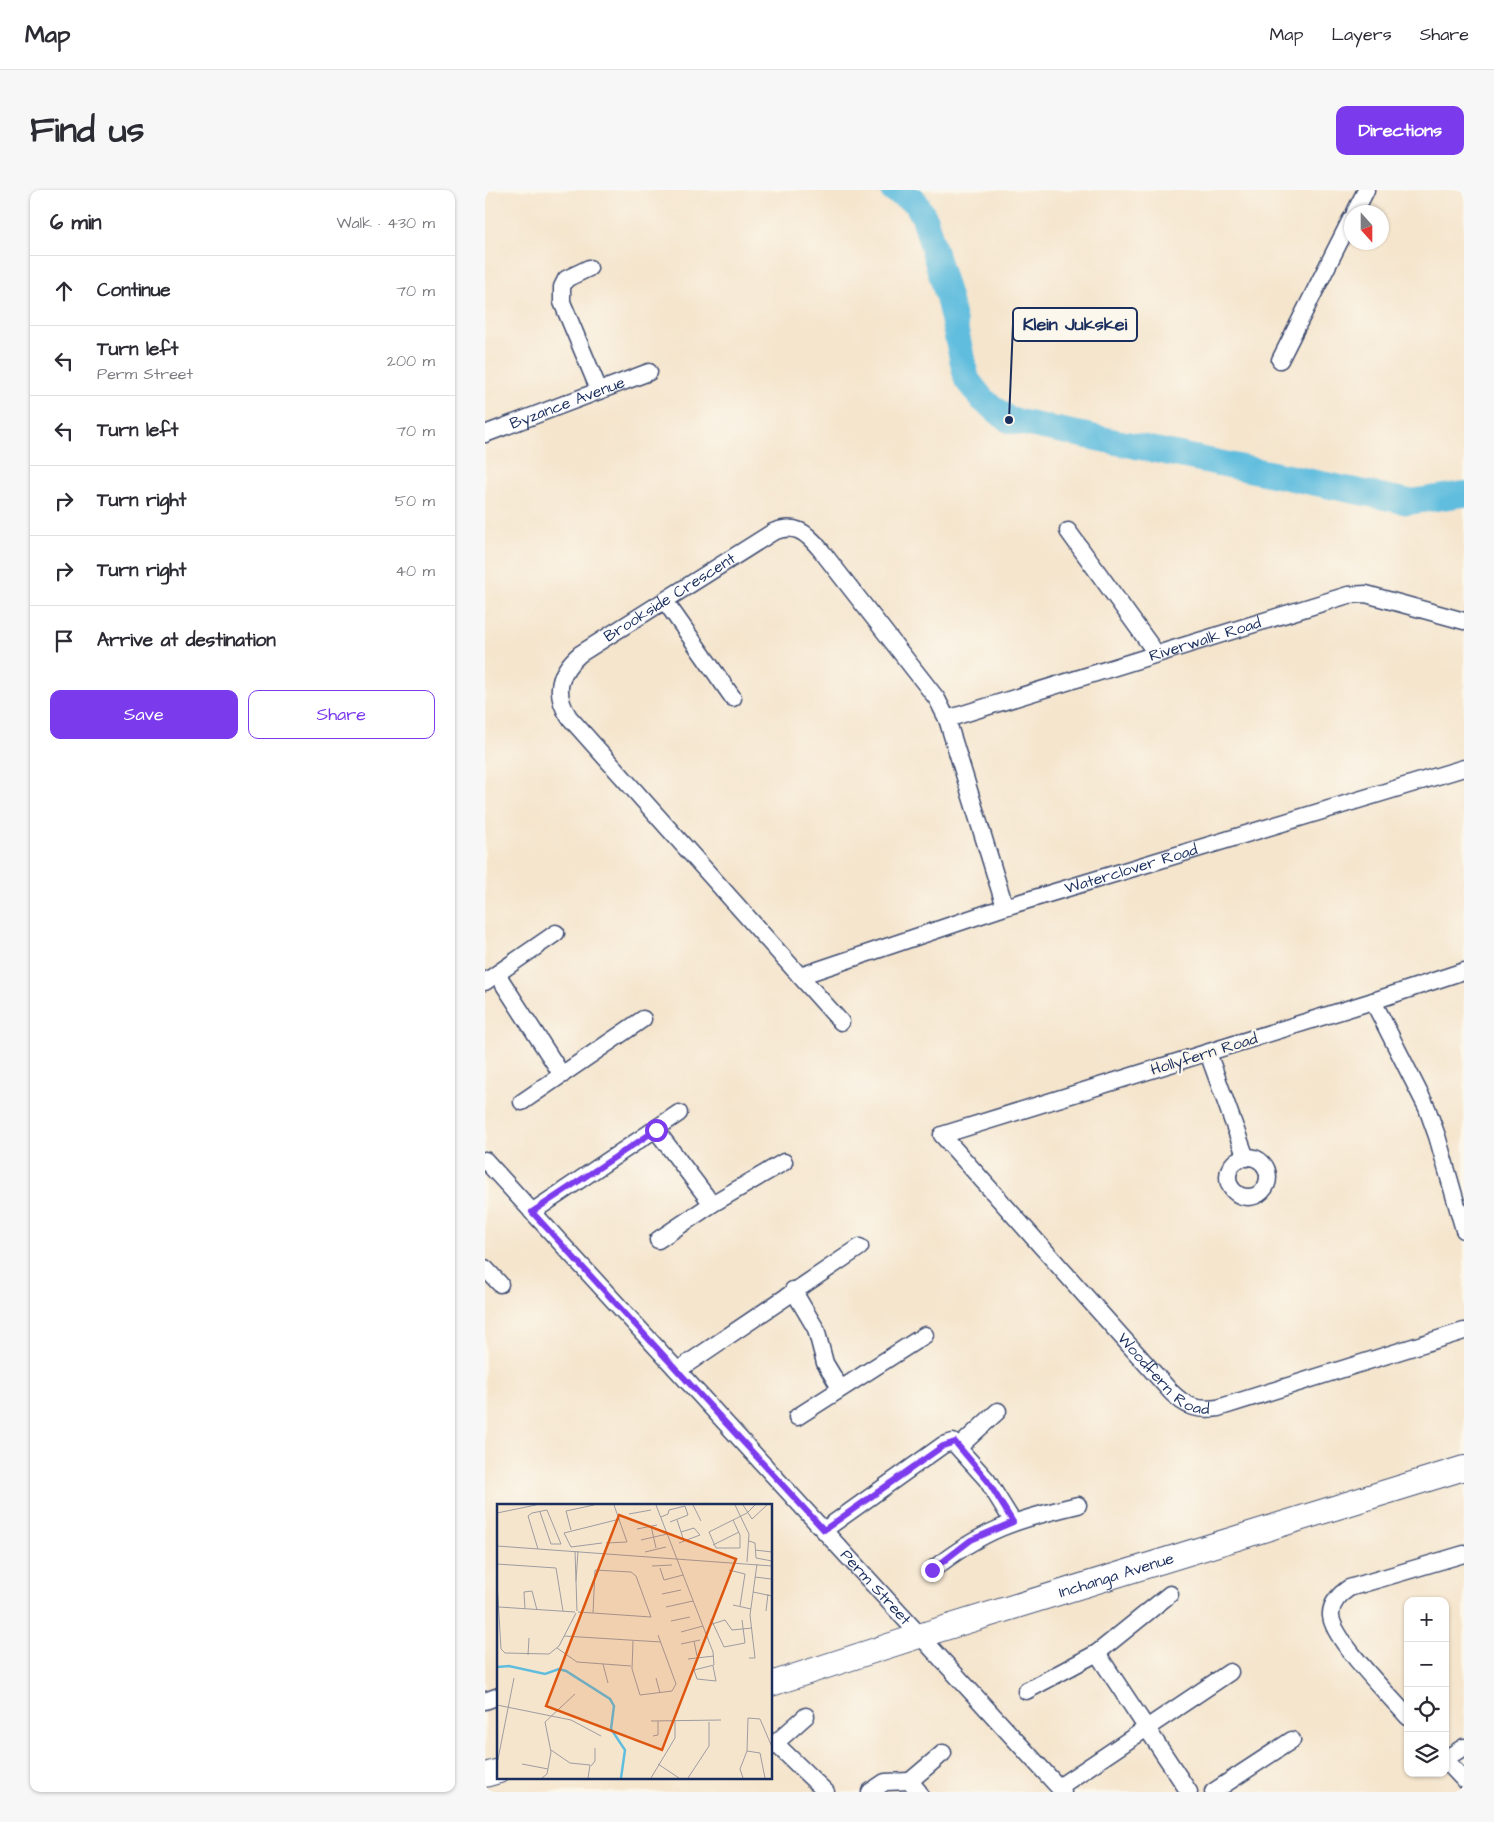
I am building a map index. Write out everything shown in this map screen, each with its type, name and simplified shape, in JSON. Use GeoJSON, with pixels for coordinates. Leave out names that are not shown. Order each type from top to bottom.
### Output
{"type":"FeatureCollection","features":[{"type":"Feature","properties":{"kind":"street"},"geometry":{"type":"LineString","coordinates":[[1358,205],[1366,190]]}},
{"type":"Feature","properties":{"kind":"street"},"geometry":{"type":"LineString","coordinates":[[1280,360],[1344,233]]}},
{"type":"Feature","properties":{"kind":"street"},"geometry":{"type":"LineString","coordinates":[[589,268],[566,279],[561,294],[599,390]]}},
{"type":"Feature","properties":{"kind":"street","name":"Byzance Avenue"},"geometry":{"type":"LineString","coordinates":[[485,434],[649,372]]}},
{"type":"Feature","properties":{"kind":"street","name":"Brookside Crescent"},"geometry":{"type":"LineString","coordinates":[[841,1022],[584,735],[561,704],[559,693],[561,679],[572,661],[773,532],[786,527],[799,530],[820,549],[931,688],[947,720],[1005,908]]}},
{"type":"Feature","properties":{"kind":"street"},"geometry":{"type":"LineString","coordinates":[[1068,531],[1156,653]]}},
{"type":"Feature","properties":{"kind":"street","name":"Riverwalk Road"},"geometry":{"type":"LineString","coordinates":[[947,720],[1156,653],[1357,594],[1367,594],[1464,621]]}},
{"type":"Feature","properties":{"kind":"street"},"geometry":{"type":"LineString","coordinates":[[665,601],[733,698]]}},
{"type":"Feature","properties":{"kind":"street","name":"Waterclover Road"},"geometry":{"type":"LineString","coordinates":[[800,976],[1005,908],[1464,768]]}},
{"type":"Feature","properties":{"kind":"street"},"geometry":{"type":"LineString","coordinates":[[556,933],[491,978],[562,1075]]}},
{"type":"Feature","properties":{"kind":"street","name":"Hollyfern Road"},"geometry":{"type":"LineString","coordinates":[[942,1135],[1464,971]]}},
{"type":"Feature","properties":{"kind":"street"},"geometry":{"type":"LineString","coordinates":[[1373,1001],[1427,1108],[1464,1230]]}},
{"type":"Feature","properties":{"kind":"street"},"geometry":{"type":"LineString","coordinates":[[522,1102],[643,1019]]}},
{"type":"Feature","properties":{"kind":"street"},"geometry":{"type":"LineString","coordinates":[[1208,1053],[1246,1158]]}},
{"type":"Feature","properties":{"kind":"street"},"geometry":{"type":"LineString","coordinates":[[532,1212],[679,1113]]}},
{"type":"Feature","properties":{"kind":"street"},"geometry":{"type":"LineString","coordinates":[[656,1130],[712,1204]]}},
{"type":"Feature","properties":{"kind":"street","name":"Woodfern Road"},"geometry":{"type":"LineString","coordinates":[[942,1135],[1171,1392],[1188,1406],[1198,1409],[1218,1408],[1464,1331]]}},
{"type":"Feature","properties":{"kind":"street","name":"Perm Street"},"geometry":{"type":"LineString","coordinates":[[485,1160],[1061,1789]]}},
{"type":"Feature","properties":{"kind":"street"},"geometry":{"type":"LineString","coordinates":[[658,1240],[712,1204],[784,1162]]}},
{"type":"Feature","properties":{"kind":"street"},"geometry":{"type":"LineString","coordinates":[[677,1370],[793,1290],[860,1247]]}},
{"type":"Feature","properties":{"kind":"street"},"geometry":{"type":"LineString","coordinates":[[485,1268],[500,1284]]}},
{"type":"Feature","properties":{"kind":"street"},"geometry":{"type":"LineString","coordinates":[[793,1290],[816,1329],[825,1362],[840,1388]]}},
{"type":"Feature","properties":{"kind":"street"},"geometry":{"type":"LineString","coordinates":[[797,1417],[925,1335]]}},
{"type":"Feature","properties":{"kind":"street"},"geometry":{"type":"LineString","coordinates":[[959,1446],[998,1411]]}},
{"type":"Feature","properties":{"kind":"street"},"geometry":{"type":"LineString","coordinates":[[824,1530],[943,1446],[953,1442],[959,1446],[995,1492],[1013,1522]]}},
{"type":"Feature","properties":{"kind":"street","name":"Inchanga Avenue"},"geometry":{"type":"LineString","coordinates":[[773,1683],[919,1636],[1464,1470]]}},
{"type":"Feature","properties":{"kind":"street"},"geometry":{"type":"LineString","coordinates":[[932,1570],[971,1540],[1013,1522],[1078,1505]]}},
{"type":"Feature","properties":{"kind":"street"},"geometry":{"type":"LineString","coordinates":[[1404,1712],[1340,1637],[1331,1615],[1332,1608],[1337,1598],[1349,1588],[1464,1554]]}},
{"type":"Feature","properties":{"kind":"street"},"geometry":{"type":"LineString","coordinates":[[1026,1691],[1097,1653],[1170,1594]]}},
{"type":"Feature","properties":{"kind":"street"},"geometry":{"type":"LineString","coordinates":[[1097,1653],[1189,1792]]}},
{"type":"Feature","properties":{"kind":"street"},"geometry":{"type":"LineString","coordinates":[[1061,1789],[1145,1728],[1230,1672]]}},
{"type":"Feature","properties":{"kind":"street"},"geometry":{"type":"LineString","coordinates":[[485,1701],[497,1697]]}},
{"type":"Feature","properties":{"kind":"street"},"geometry":{"type":"LineString","coordinates":[[806,1716],[774,1745],[826,1792]]}},
{"type":"Feature","properties":{"kind":"street"},"geometry":{"type":"LineString","coordinates":[[1213,1792],[1292,1740]]}},
{"type":"Feature","properties":{"kind":"street"},"geometry":{"type":"LineString","coordinates":[[1449,1757],[1464,1747]]}},
{"type":"Feature","properties":{"kind":"street"},"geometry":{"type":"LineString","coordinates":[[870,1792],[885,1782],[914,1787],[943,1753]]}},
{"type":"Feature","properties":{"kind":"street"},"geometry":{"type":"LineString","coordinates":[[1449,1764],[1464,1780]]}},
{"type":"Feature","properties":{"kind":"street"},"geometry":{"type":"LineString","coordinates":[[485,1776],[497,1772]]}},
{"type":"Feature","properties":{"kind":"waterway"},"geometry":{"type":"LineString","coordinates":[[893,190],[915,201],[924,217],[948,297],[967,380],[983,400],[1009,420],[1409,502],[1464,494]]}},
{"type":"Feature","properties":{"kind":"place","name":"Klein Jukskei"},"geometry":{"type":"Point","coordinates":[1009,420]}},
{"type":"Feature","properties":{"kind":"route"},"geometry":{"type":"LineString","coordinates":[[656,1130],[532,1212],[824,1530],[943,1446],[950,1442],[955,1442],[987,1480],[1013,1522],[971,1540],[932,1570]]}}]}
